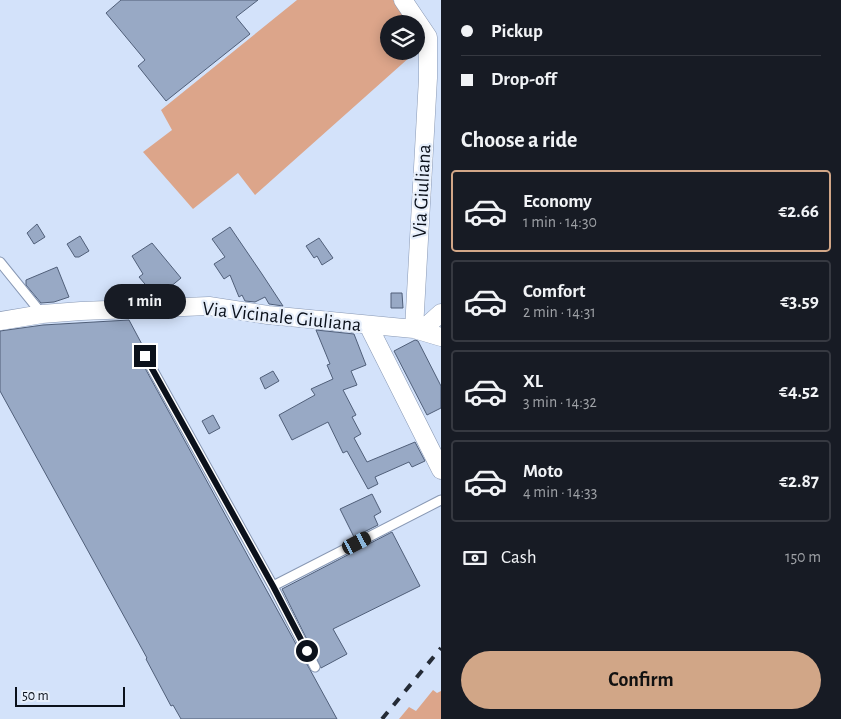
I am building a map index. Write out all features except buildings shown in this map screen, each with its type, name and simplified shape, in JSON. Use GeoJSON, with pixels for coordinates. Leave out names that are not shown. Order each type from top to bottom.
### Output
{"type":"FeatureCollection","features":[{"type":"Feature","properties":{"kind":"street","name":"Via Giuliana"},"geometry":{"type":"LineString","coordinates":[[403,0],[428,37],[418,330]]}},
{"type":"Feature","properties":{"kind":"street","name":"Via Vicinale Giuliana"},"geometry":{"type":"LineString","coordinates":[[0,321],[42,314],[173,306],[210,306],[268,315],[418,330],[441,337]]}},
{"type":"Feature","properties":{"kind":"street"},"geometry":{"type":"LineString","coordinates":[[418,330],[441,313]]}},
{"type":"Feature","properties":{"kind":"street"},"geometry":{"type":"LineString","coordinates":[[368,325],[441,470]]}},
{"type":"Feature","properties":{"kind":"lane"},"geometry":{"type":"LineString","coordinates":[[0,262],[42,314]]}},
{"type":"Feature","properties":{"kind":"lane"},"geometry":{"type":"LineString","coordinates":[[145,356],[273,586],[315,667]]}},
{"type":"Feature","properties":{"kind":"lane"},"geometry":{"type":"LineString","coordinates":[[273,586],[441,500]]}},
{"type":"Feature","properties":{"kind":"shaded area"},"geometry":{"type":"Polygon","coordinates":[[[297,0],[393,0],[404,15],[380,15],[380,60],[407,60],[255,195],[238,173],[193,209],[143,152],[172,130],[161,110],[297,0]]]}},
{"type":"Feature","properties":{"kind":"shaded area"},"geometry":{"type":"Polygon","coordinates":[[[433,690],[437,693],[441,691],[441,719],[399,719],[409,707],[416,711],[433,690]]]}},
{"type":"Feature","properties":{"kind":"railway"},"geometry":{"type":"LineString","coordinates":[[382,719],[441,648]]}},
{"type":"Feature","properties":{"kind":"route"},"geometry":{"type":"LineString","coordinates":[[145,356],[307,651]]}}]}
